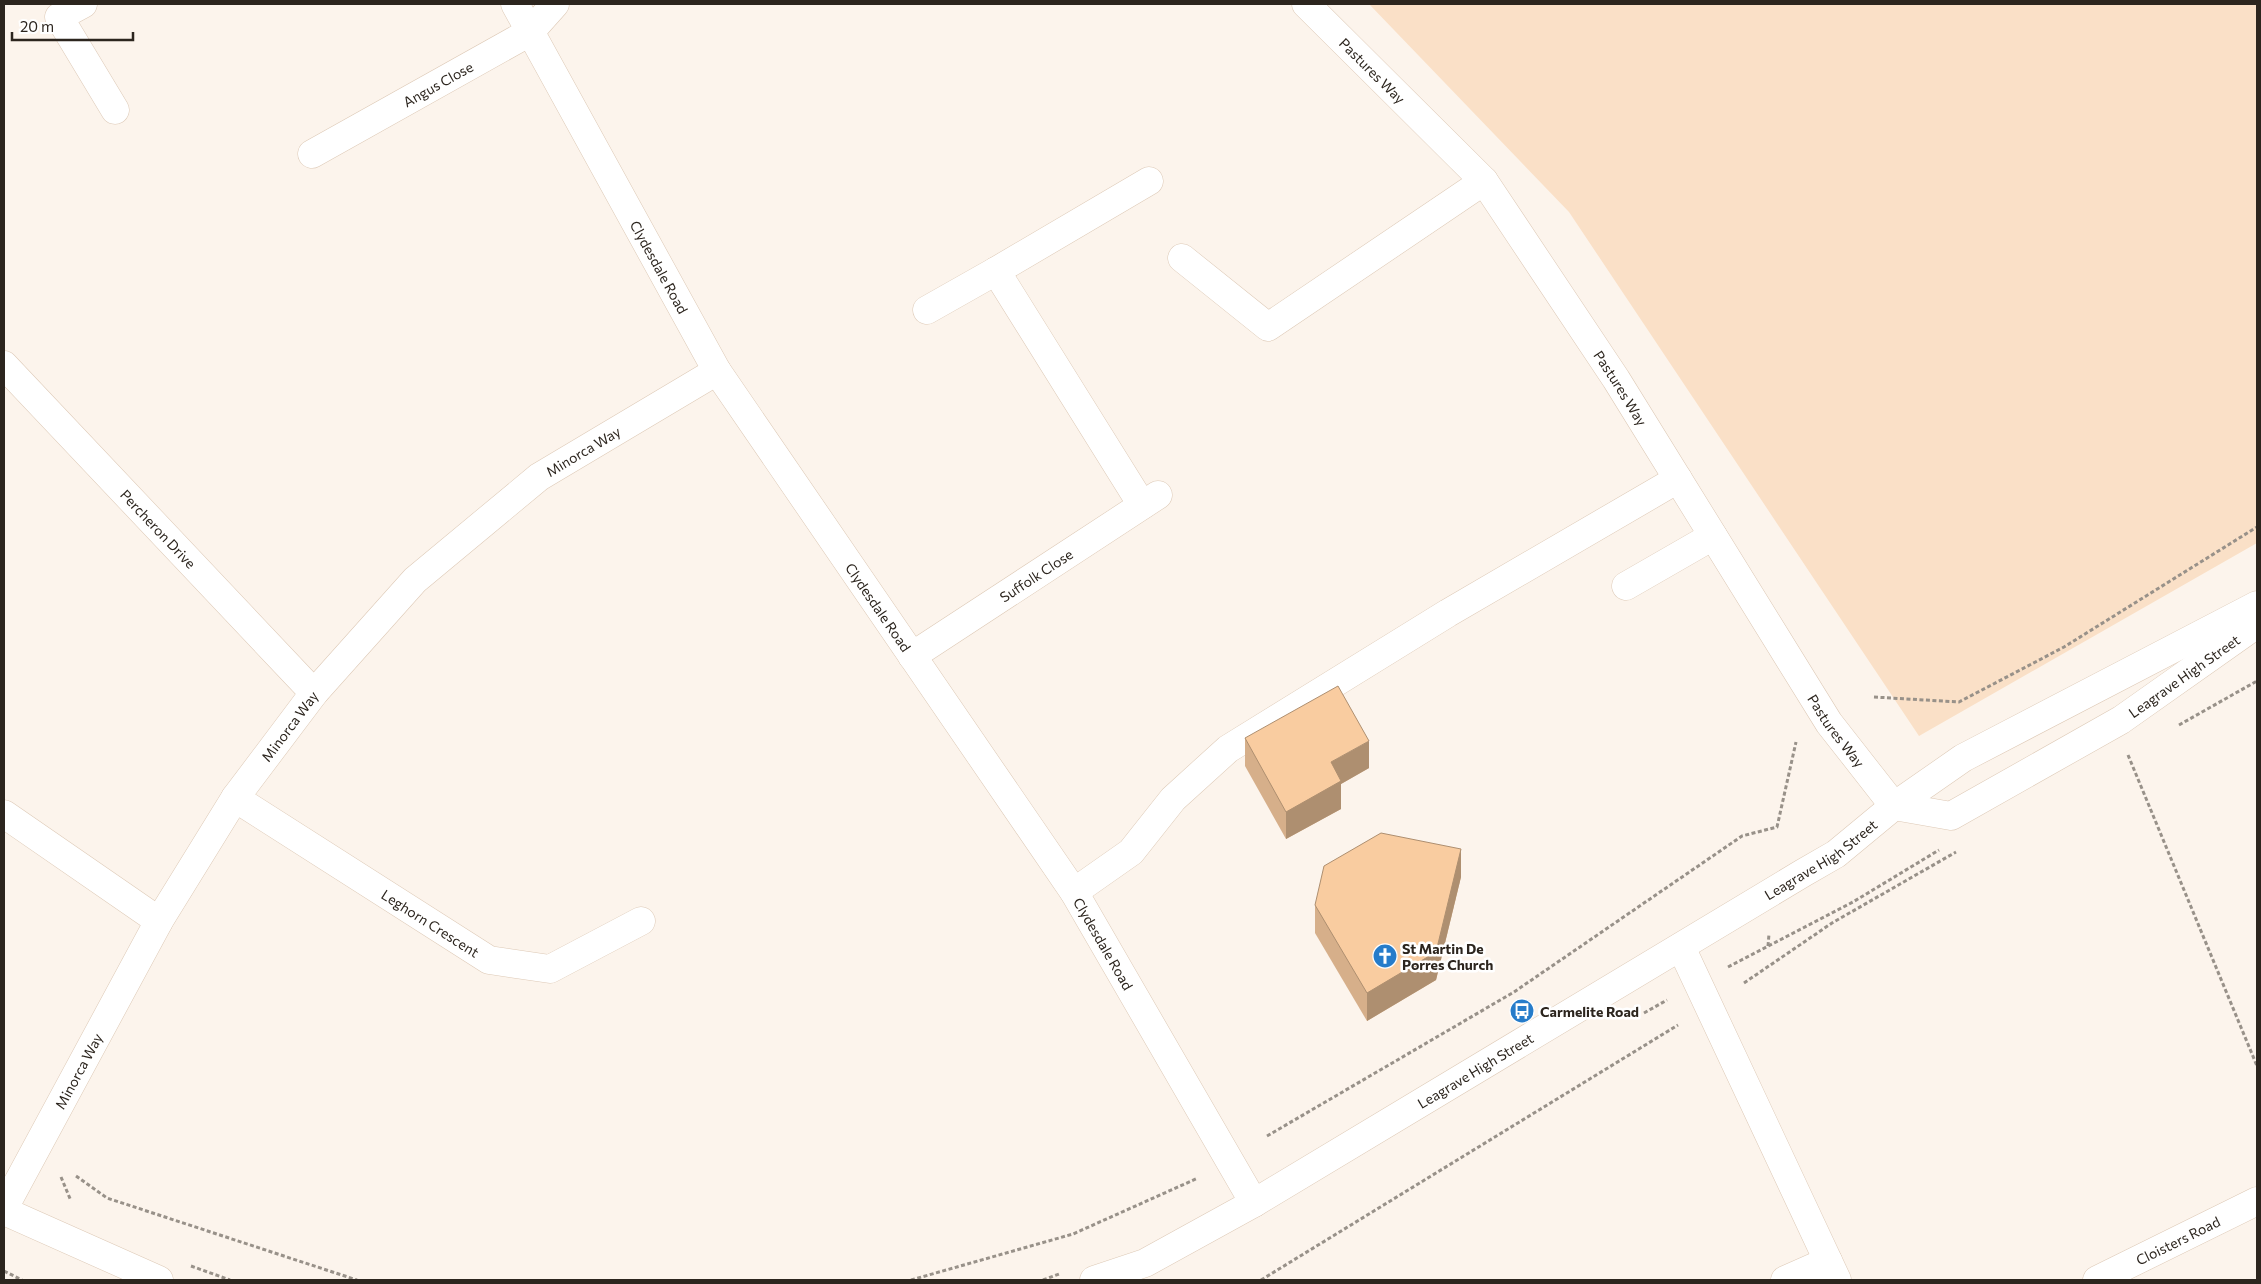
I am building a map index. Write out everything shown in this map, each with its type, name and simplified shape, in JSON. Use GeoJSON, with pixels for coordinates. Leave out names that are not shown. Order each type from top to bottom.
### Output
{"type":"FeatureCollection","features":[{"type":"Feature","properties":{"kind":"street"},"geometry":{"type":"LineString","coordinates":[[82,4],[59,17],[115,110]]}},
{"type":"Feature","properties":{"kind":"street","name":"Clydesdale Road"},"geometry":{"type":"LineString","coordinates":[[516,4],[717,371],[1074,892],[1254,1203]]}},
{"type":"Feature","properties":{"kind":"street","name":"Angus Close"},"geometry":{"type":"LineString","coordinates":[[312,154],[530,32],[555,4]]}},
{"type":"Feature","properties":{"kind":"street","name":"Pastures Way"},"geometry":{"type":"LineString","coordinates":[[1306,4],[1484,181],[1616,380],[1829,723],[1894,806]]}},
{"type":"Feature","properties":{"kind":"street"},"geometry":{"type":"LineString","coordinates":[[927,310],[1149,181]]}},
{"type":"Feature","properties":{"kind":"street"},"geometry":{"type":"LineString","coordinates":[[1182,258],[1268,327],[1484,181]]}},
{"type":"Feature","properties":{"kind":"street","name":"Suffolk Close"},"geometry":{"type":"LineString","coordinates":[[912,656],[1150,500],[996,271]]}},
{"type":"Feature","properties":{"kind":"street","name":"Percheron Drive"},"geometry":{"type":"LineString","coordinates":[[4,365],[314,693]]}},
{"type":"Feature","properties":{"kind":"street","name":"Minorca Way"},"geometry":{"type":"LineString","coordinates":[[4,1210],[159,920],[235,798],[314,693],[415,580],[539,477],[717,371]]}},
{"type":"Feature","properties":{"kind":"street"},"geometry":{"type":"LineString","coordinates":[[1074,892],[1131,852],[1173,800],[1202,771],[1228,749],[1448,613],[1678,479]]}},
{"type":"Feature","properties":{"kind":"street"},"geometry":{"type":"LineString","coordinates":[[1626,586],[1713,536]]}},
{"type":"Feature","properties":{"kind":"street","name":"Leagrave High Street"},"geometry":{"type":"LineString","coordinates":[[1094,1280],[1145,1263],[1254,1203],[1836,854],[1894,806],[1963,758],[2257,605]]}},
{"type":"Feature","properties":{"kind":"street","name":"Leagrave High Street"},"geometry":{"type":"LineString","coordinates":[[1894,806],[1951,816],[2121,720],[2257,624]]}},
{"type":"Feature","properties":{"kind":"street","name":"Leghorn Crescent"},"geometry":{"type":"LineString","coordinates":[[235,798],[489,960],[550,969],[641,921]]}},
{"type":"Feature","properties":{"kind":"street"},"geometry":{"type":"LineString","coordinates":[[4,814],[159,920]]}},
{"type":"Feature","properties":{"kind":"street"},"geometry":{"type":"LineString","coordinates":[[1681,947],[1832,1270],[1785,1280]]}},
{"type":"Feature","properties":{"kind":"street","name":"Cloisters Road"},"geometry":{"type":"LineString","coordinates":[[2097,1280],[2257,1201]]}},
{"type":"Feature","properties":{"kind":"street"},"geometry":{"type":"LineString","coordinates":[[4,1210],[158,1280]]}},
{"type":"Feature","properties":{"kind":"path"},"geometry":{"type":"LineString","coordinates":[[1874,697],[1959,702],[2064,647],[2257,527]]}},
{"type":"Feature","properties":{"kind":"path"},"geometry":{"type":"LineString","coordinates":[[1267,1136],[1514,992],[1742,836],[1777,826],[1796,742]]}},
{"type":"Feature","properties":{"kind":"path"},"geometry":{"type":"LineString","coordinates":[[2128,754],[2257,1066]]}},
{"type":"Feature","properties":{"kind":"path"},"geometry":{"type":"LineString","coordinates":[[1261,1280],[1685,1021]]}},
{"type":"Feature","properties":{"kind":"path"},"geometry":{"type":"LineString","coordinates":[[76,1176],[107,1198],[357,1280]]}},
{"type":"Feature","properties":{"kind":"path"},"geometry":{"type":"LineString","coordinates":[[910,1280],[1073,1234],[1199,1178]]}},
{"type":"Feature","properties":{"kind":"path"},"geometry":{"type":"LineString","coordinates":[[4,1271],[22,1280]]}},
{"type":"Feature","properties":{"kind":"shaded area"},"geometry":{"type":"Polygon","coordinates":[[[1369,4],[2257,4],[2257,543],[1919,736],[1569,212],[1369,4]]]}},
{"type":"Feature","properties":{"kind":"building"},"geometry":{"type":"Polygon","coordinates":[[[1338,686],[1369,741],[1331,762],[1341,781],[1286,812],[1245,738],[1338,686]]]}},
{"type":"Feature","properties":{"kind":"building","name":"St Martin De Porres Church"},"geometry":{"type":"Polygon","coordinates":[[[1381,833],[1461,849],[1436,952],[1367,993],[1315,905],[1324,866],[1381,833]]]}},
{"type":"Feature","properties":{"kind":"place","name":"St Martin De Porres Church"},"geometry":{"type":"Point","coordinates":[1385,956]}},
{"type":"Feature","properties":{"kind":"place","name":"Carmelite Road"},"geometry":{"type":"Point","coordinates":[1522,1011]}}]}
